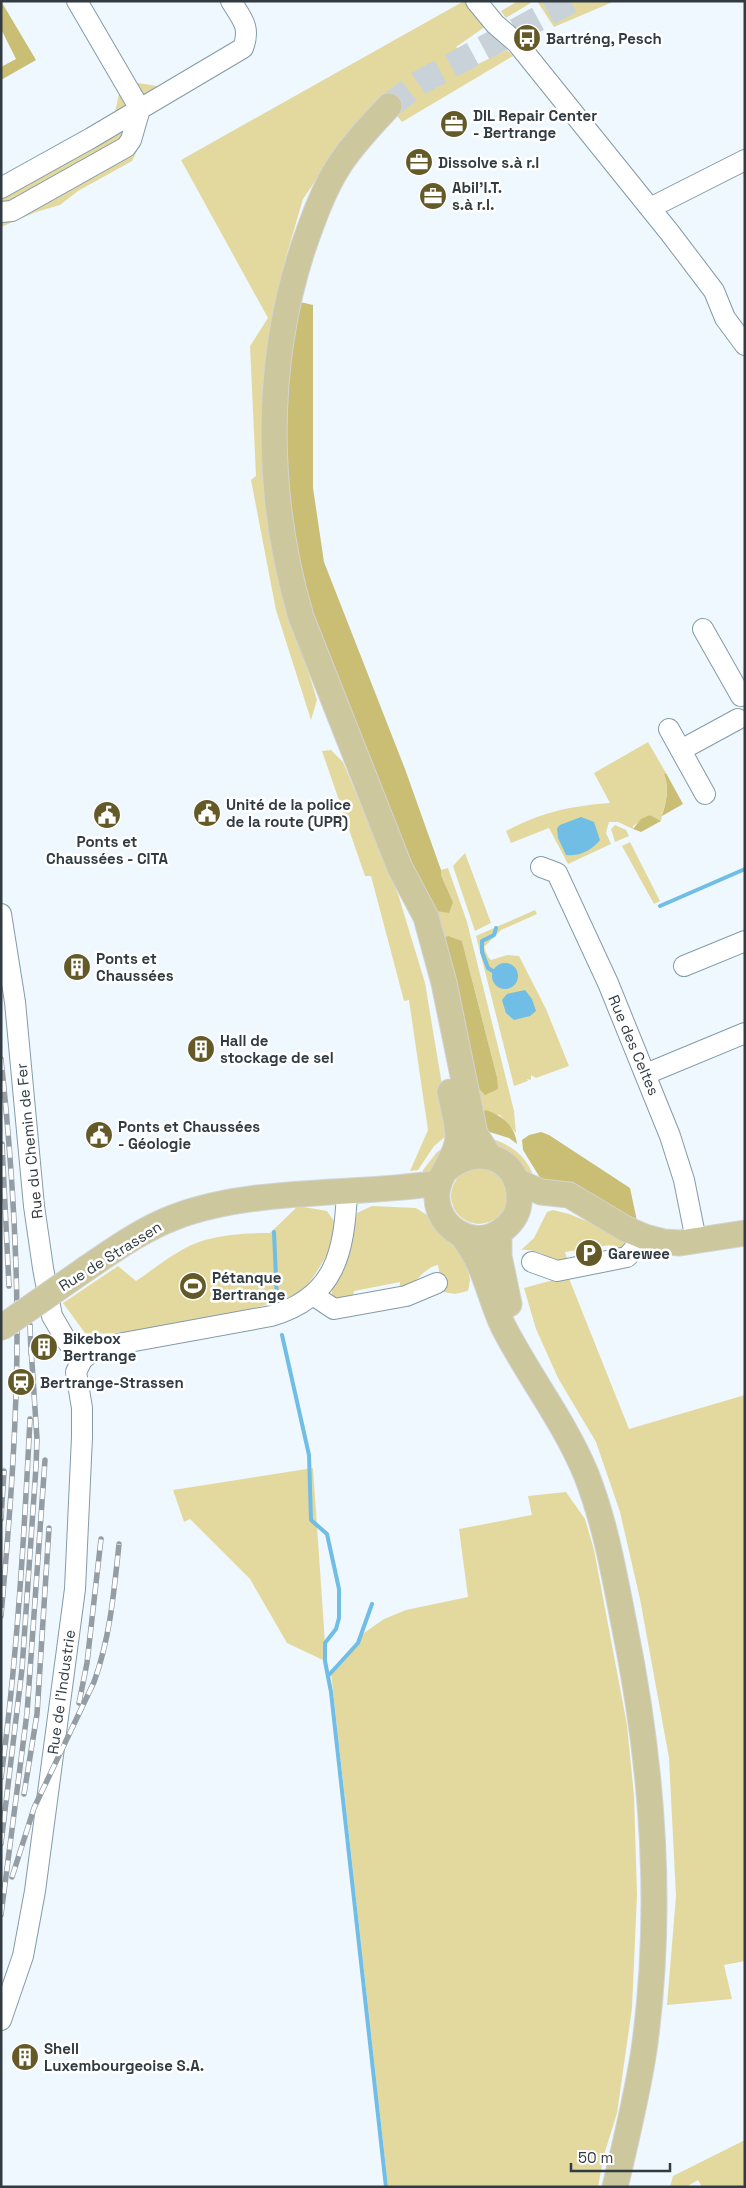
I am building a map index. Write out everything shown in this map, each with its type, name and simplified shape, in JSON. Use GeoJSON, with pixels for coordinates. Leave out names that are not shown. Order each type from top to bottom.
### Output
{"type":"FeatureCollection","features":[{"type":"Feature","properties":{"kind":"main road"},"geometry":{"type":"LineString","coordinates":[[389,106],[360,138],[340,165],[309,230],[285,316],[276,366],[273,442],[278,514],[284,550],[300,618],[400,868],[426,917],[444,982],[475,1134],[490,1157]]}},
{"type":"Feature","properties":{"kind":"main road"},"geometry":{"type":"LineString","coordinates":[[400,868],[432,988],[458,1137],[456,1149],[441,1178],[437,1202],[443,1220],[451,1229],[462,1235],[474,1238],[487,1238],[540,1205],[560,1205],[611,1221]]}},
{"type":"Feature","properties":{"kind":"main road"},"geometry":{"type":"LineString","coordinates":[[441,1178],[453,1163],[465,1157],[478,1155],[490,1157],[506,1166],[516,1181],[520,1193],[507,1224],[499,1256],[504,1288],[545,1397]]}},
{"type":"Feature","properties":{"kind":"main road","name":"Rue de Strassen"},"geometry":{"type":"LineString","coordinates":[[1,1328],[87,1268],[156,1225],[198,1209],[269,1198],[347,1192],[441,1178]]}},
{"type":"Feature","properties":{"kind":"main road"},"geometry":{"type":"LineString","coordinates":[[516,1181],[541,1192],[569,1195],[611,1221],[645,1237],[680,1243],[745,1232]]}},
{"type":"Feature","properties":{"kind":"main road","name":"Rue de Strassen"},"geometry":{"type":"LineString","coordinates":[[347,1192],[416,1205],[443,1220]]}},
{"type":"Feature","properties":{"kind":"main road"},"geometry":{"type":"LineString","coordinates":[[462,1235],[477,1260],[502,1323],[525,1367],[576,1450],[596,1502],[610,1553],[637,1688],[650,1785],[655,1882],[652,1973],[638,2085],[615,2187]]}},
{"type":"Feature","properties":{"kind":"street"},"geometry":{"type":"LineString","coordinates":[[1,212],[12,211],[126,147],[131,140],[140,108],[77,1]]}},
{"type":"Feature","properties":{"kind":"street"},"geometry":{"type":"LineString","coordinates":[[1,188],[243,48],[247,37],[246,26],[231,1]]}},
{"type":"Feature","properties":{"kind":"street"},"geometry":{"type":"LineString","coordinates":[[476,1],[495,24],[517,43],[654,213],[714,291],[725,318],[745,345]]}},
{"type":"Feature","properties":{"kind":"street"},"geometry":{"type":"LineString","coordinates":[[654,213],[745,160]]}},
{"type":"Feature","properties":{"kind":"street"},"geometry":{"type":"LineString","coordinates":[[654,213],[745,175]]}},
{"type":"Feature","properties":{"kind":"street"},"geometry":{"type":"LineString","coordinates":[[681,750],[742,721],[734,707],[743,696],[703,629]]}},
{"type":"Feature","properties":{"kind":"street"},"geometry":{"type":"LineString","coordinates":[[669,729],[705,794]]}},
{"type":"Feature","properties":{"kind":"street","name":"Rue des Celtes"},"geometry":{"type":"LineString","coordinates":[[541,867],[557,872],[646,1074],[670,1136],[684,1180],[696,1240]]}},
{"type":"Feature","properties":{"kind":"street","name":"Rue du Chemin de Fer"},"geometry":{"type":"LineString","coordinates":[[1,914],[15,1002],[34,1206],[43,1268],[52,1316],[66,1340],[82,1360]]}},
{"type":"Feature","properties":{"kind":"street"},"geometry":{"type":"LineString","coordinates":[[684,966],[745,941]]}},
{"type":"Feature","properties":{"kind":"street"},"geometry":{"type":"LineString","coordinates":[[646,1074],[745,1033]]}},
{"type":"Feature","properties":{"kind":"street"},"geometry":{"type":"LineString","coordinates":[[82,1360],[96,1348],[271,1316],[298,1306],[313,1295],[330,1276],[339,1260],[345,1231],[347,1192]]}},
{"type":"Feature","properties":{"kind":"street"},"geometry":{"type":"LineString","coordinates":[[532,1262],[557,1271],[627,1257],[645,1237]]}},
{"type":"Feature","properties":{"kind":"street"},"geometry":{"type":"LineString","coordinates":[[313,1295],[334,1309],[406,1296],[437,1283]]}},
{"type":"Feature","properties":{"kind":"street","name":"Rue de l'Industrie"},"geometry":{"type":"LineString","coordinates":[[1,2020],[23,1956],[35,1891],[75,1589],[82,1437],[82,1408],[76,1372],[82,1360]]}},
{"type":"Feature","properties":{"kind":"shaded area"},"geometry":{"type":"Polygon","coordinates":[[[1,1],[36,60],[1,80],[1,67],[16,59],[1,29],[1,1]]]}},
{"type":"Feature","properties":{"kind":"shaded area"},"geometry":{"type":"Polygon","coordinates":[[[464,1],[486,26],[456,47],[474,66],[507,50],[513,56],[402,122],[389,106],[378,103],[351,129],[303,199],[286,257],[273,332],[263,480],[282,587],[317,700],[311,720],[276,610],[251,480],[256,476],[250,346],[268,318],[181,160],[464,1]]]}},
{"type":"Feature","properties":{"kind":"shaded area"},"geometry":{"type":"Polygon","coordinates":[[[518,1],[534,1],[506,18],[501,11],[518,1]]]}},
{"type":"Feature","properties":{"kind":"shaded area"},"geometry":{"type":"Polygon","coordinates":[[[537,1],[615,1],[554,27],[537,1]]]}},
{"type":"Feature","properties":{"kind":"shaded area"},"geometry":{"type":"Polygon","coordinates":[[[138,83],[157,86],[163,95],[131,140],[137,151],[132,161],[78,191],[60,205],[36,212],[1,227],[1,177],[115,112],[119,94],[138,83]]]}},
{"type":"Feature","properties":{"kind":"shaded area"},"geometry":{"type":"Polygon","coordinates":[[[296,301],[313,305],[313,488],[324,562],[405,769],[441,870],[441,875],[453,902],[449,913],[436,911],[424,902],[302,590],[281,445],[296,301]]]}},
{"type":"Feature","properties":{"kind":"shaded area"},"geometry":{"type":"Polygon","coordinates":[[[648,742],[666,773],[664,774],[667,792],[661,821],[650,815],[633,826],[633,829],[618,822],[609,822],[606,833],[611,844],[568,864],[549,828],[511,843],[506,831],[519,824],[569,808],[610,803],[594,773],[648,742]]]}},
{"type":"Feature","properties":{"kind":"shaded area"},"geometry":{"type":"Polygon","coordinates":[[[331,750],[343,762],[398,894],[425,983],[450,1133],[434,1146],[418,1170],[410,1171],[428,1130],[409,1000],[404,1001],[371,876],[365,876],[322,751],[331,750]]]}},
{"type":"Feature","properties":{"kind":"shaded area"},"geometry":{"type":"Polygon","coordinates":[[[666,773],[683,804],[662,816],[667,795],[664,774],[666,773]]]}},
{"type":"Feature","properties":{"kind":"shaded area"},"geometry":{"type":"Polygon","coordinates":[[[650,815],[661,821],[641,832],[633,829],[641,819],[650,815]]]}},
{"type":"Feature","properties":{"kind":"shaded area"},"geometry":{"type":"Polygon","coordinates":[[[615,825],[626,830],[629,836],[615,842],[611,829],[615,825]]]}},
{"type":"Feature","properties":{"kind":"shaded area"},"geometry":{"type":"Polygon","coordinates":[[[630,842],[660,901],[654,904],[622,846],[630,842]]]}},
{"type":"Feature","properties":{"kind":"shaded area"},"geometry":{"type":"Polygon","coordinates":[[[465,853],[491,923],[475,931],[453,866],[465,853]]]}},
{"type":"Feature","properties":{"kind":"shaded area"},"geometry":{"type":"Polygon","coordinates":[[[448,868],[467,922],[514,1111],[516,1133],[500,1115],[479,1114],[468,1077],[497,1089],[497,1077],[462,941],[438,941],[436,911],[453,902],[441,875],[441,870],[448,868]]]}},
{"type":"Feature","properties":{"kind":"shaded area"},"geometry":{"type":"Polygon","coordinates":[[[535,910],[537,914],[501,930],[484,947],[491,960],[507,955],[519,956],[546,1009],[569,1066],[536,1078],[531,1075],[531,1080],[527,1079],[528,1081],[514,1086],[476,936],[535,910]]]}},
{"type":"Feature","properties":{"kind":"shaded area"},"geometry":{"type":"Polygon","coordinates":[[[448,936],[462,941],[497,1077],[498,1089],[485,1095],[468,1077],[438,941],[448,936]]]}},
{"type":"Feature","properties":{"kind":"shaded area"},"geometry":{"type":"Polygon","coordinates":[[[486,1110],[498,1115],[507,1122],[514,1132],[517,1144],[509,1138],[480,1129],[479,1114],[486,1110]]]}},
{"type":"Feature","properties":{"kind":"shaded area"},"geometry":{"type":"Polygon","coordinates":[[[541,1132],[549,1135],[630,1188],[637,1221],[577,1188],[542,1181],[523,1150],[522,1140],[529,1135],[541,1132]]]}},
{"type":"Feature","properties":{"kind":"shaded area"},"geometry":{"type":"Polygon","coordinates":[[[488,1138],[505,1144],[519,1154],[530,1167],[535,1184],[488,1138]]]}},
{"type":"Feature","properties":{"kind":"shaded area"},"geometry":{"type":"Polygon","coordinates":[[[449,1144],[441,1163],[423,1175],[423,1170],[437,1152],[449,1144]]]}},
{"type":"Feature","properties":{"kind":"shaded area"},"geometry":{"type":"Polygon","coordinates":[[[473,1168],[485,1168],[499,1176],[507,1190],[505,1207],[499,1216],[485,1224],[473,1224],[463,1219],[456,1212],[451,1202],[451,1190],[456,1180],[463,1173],[473,1168]]]}},
{"type":"Feature","properties":{"kind":"shaded area"},"geometry":{"type":"Polygon","coordinates":[[[298,1206],[327,1211],[334,1221],[332,1240],[327,1255],[308,1284],[301,1291],[285,1299],[195,1321],[129,1332],[103,1334],[85,1333],[63,1303],[118,1266],[136,1281],[169,1258],[196,1243],[229,1235],[270,1233],[298,1206]]]}},
{"type":"Feature","properties":{"kind":"shaded area"},"geometry":{"type":"Polygon","coordinates":[[[372,1206],[416,1208],[427,1215],[466,1259],[470,1280],[468,1291],[455,1294],[443,1292],[438,1265],[427,1270],[405,1290],[399,1292],[400,1282],[354,1291],[352,1301],[332,1298],[332,1288],[349,1256],[357,1213],[372,1206]]]}},
{"type":"Feature","properties":{"kind":"shaded area"},"geometry":{"type":"Polygon","coordinates":[[[553,1210],[569,1214],[626,1237],[629,1244],[614,1254],[610,1245],[565,1252],[568,1262],[562,1262],[534,1251],[521,1250],[534,1238],[547,1212],[553,1210]]]}},
{"type":"Feature","properties":{"kind":"shaded area"},"geometry":{"type":"Polygon","coordinates":[[[568,1276],[629,1429],[745,1395],[745,1961],[724,1965],[732,1999],[667,2005],[676,1896],[669,1758],[640,1599],[620,1512],[596,1442],[558,1378],[536,1329],[524,1288],[568,1276]]]}},
{"type":"Feature","properties":{"kind":"shaded area"},"geometry":{"type":"Polygon","coordinates":[[[313,1468],[325,1661],[287,1643],[250,1579],[190,1519],[184,1522],[173,1490],[313,1468]]]}},
{"type":"Feature","properties":{"kind":"shaded area"},"geometry":{"type":"Polygon","coordinates":[[[566,1492],[585,1519],[594,1550],[627,1725],[634,1796],[637,1895],[632,2008],[617,2113],[604,2155],[598,2187],[388,2187],[331,1673],[358,1643],[364,1633],[384,1619],[406,1610],[468,1597],[459,1529],[532,1515],[528,1496],[566,1492]]]}},
{"type":"Feature","properties":{"kind":"shaded area"},"geometry":{"type":"Polygon","coordinates":[[[745,2140],[745,2187],[702,2187],[698,2180],[686,2187],[670,2187],[673,2176],[745,2140]]]}},
{"type":"Feature","properties":{"kind":"water"},"geometry":{"type":"Polygon","coordinates":[[[581,817],[594,822],[600,840],[585,852],[576,855],[566,855],[558,838],[557,828],[581,817]]]}},
{"type":"Feature","properties":{"kind":"water"},"geometry":{"type":"Polygon","coordinates":[[[505,963],[514,967],[518,976],[514,985],[505,989],[496,985],[492,976],[496,967],[505,963]]]}},
{"type":"Feature","properties":{"kind":"water"},"geometry":{"type":"Polygon","coordinates":[[[525,990],[532,999],[536,1011],[530,1016],[514,1020],[506,1013],[502,1000],[507,994],[525,990]]]}},
{"type":"Feature","properties":{"kind":"waterway"},"geometry":{"type":"LineString","coordinates":[[660,906],[745,869]]}},
{"type":"Feature","properties":{"kind":"waterway"},"geometry":{"type":"LineString","coordinates":[[496,928],[494,935],[482,941],[482,952],[488,968],[496,973]]}},
{"type":"Feature","properties":{"kind":"waterway"},"geometry":{"type":"LineString","coordinates":[[274,1232],[277,1301]]}},
{"type":"Feature","properties":{"kind":"waterway"},"geometry":{"type":"LineString","coordinates":[[282,1335],[309,1455],[311,1520],[327,1534],[339,1589],[339,1618],[336,1629],[325,1643],[325,1661],[331,1692],[386,2187]]}},
{"type":"Feature","properties":{"kind":"waterway"},"geometry":{"type":"LineString","coordinates":[[328,1676],[358,1643],[372,1604]]}},
{"type":"Feature","properties":{"kind":"tunnel"},"geometry":{"type":"LineString","coordinates":[[389,106],[419,83],[571,1]]}},
{"type":"Feature","properties":{"kind":"railway"},"geometry":{"type":"LineString","coordinates":[[1,1059],[12,1186],[17,1313],[13,1465],[1,1616]]}},
{"type":"Feature","properties":{"kind":"railway"},"geometry":{"type":"LineString","coordinates":[[2,1144],[9,1286]]}},
{"type":"Feature","properties":{"kind":"railway"},"geometry":{"type":"LineString","coordinates":[[30,1325],[31,1354]]}},
{"type":"Feature","properties":{"kind":"railway"},"geometry":{"type":"LineString","coordinates":[[1,1844],[22,1669],[36,1467],[37,1439],[31,1348]]}},
{"type":"Feature","properties":{"kind":"railway"},"geometry":{"type":"LineString","coordinates":[[1,1778],[16,1644],[30,1419]]}},
{"type":"Feature","properties":{"kind":"railway"},"geometry":{"type":"LineString","coordinates":[[1,1915],[27,1713],[45,1460]]}},
{"type":"Feature","properties":{"kind":"railway"},"geometry":{"type":"LineString","coordinates":[[1,1519],[4,1471]]}},
{"type":"Feature","properties":{"kind":"railway"},"geometry":{"type":"LineString","coordinates":[[24,1794],[37,1714],[49,1528]]}},
{"type":"Feature","properties":{"kind":"railway"},"geometry":{"type":"LineString","coordinates":[[79,1703],[87,1663],[101,1539]]}},
{"type":"Feature","properties":{"kind":"railway"},"geometry":{"type":"LineString","coordinates":[[12,1877],[34,1808],[94,1682],[104,1649],[111,1615],[119,1544]]}},
{"type":"Feature","properties":{"kind":"place","name":"Bartréng, Pesch"},"geometry":{"type":"Point","coordinates":[527,38]}},
{"type":"Feature","properties":{"kind":"place","name":"DIL Repair Center - Bertrange"},"geometry":{"type":"Point","coordinates":[454,124]}},
{"type":"Feature","properties":{"kind":"place","name":"Dissolve s.à r.l"},"geometry":{"type":"Point","coordinates":[419,162]}},
{"type":"Feature","properties":{"kind":"place","name":"Abil'I.T. s.à r.l."},"geometry":{"type":"Point","coordinates":[433,196]}},
{"type":"Feature","properties":{"kind":"place","name":"Unité de la police de la route (UPR)"},"geometry":{"type":"Point","coordinates":[207,813]}},
{"type":"Feature","properties":{"kind":"place","name":"Ponts et Chaussées - CITA"},"geometry":{"type":"Point","coordinates":[107,815]}},
{"type":"Feature","properties":{"kind":"place","name":"Ponts et Chaussées"},"geometry":{"type":"Point","coordinates":[77,967]}},
{"type":"Feature","properties":{"kind":"place","name":"Hall de stockage de sel"},"geometry":{"type":"Point","coordinates":[201,1049]}},
{"type":"Feature","properties":{"kind":"place","name":"Ponts et Chaussées - Géologie"},"geometry":{"type":"Point","coordinates":[99,1135]}},
{"type":"Feature","properties":{"kind":"place","name":"Garewee"},"geometry":{"type":"Point","coordinates":[589,1253]}},
{"type":"Feature","properties":{"kind":"place","name":"Pétanque Bertrange"},"geometry":{"type":"Point","coordinates":[193,1286]}},
{"type":"Feature","properties":{"kind":"place","name":"Bikebox Bertrange"},"geometry":{"type":"Point","coordinates":[44,1347]}},
{"type":"Feature","properties":{"kind":"place","name":"Bertrange-Strassen"},"geometry":{"type":"Point","coordinates":[21,1382]}},
{"type":"Feature","properties":{"kind":"place","name":"Shell Luxembourgeoise S.A."},"geometry":{"type":"Point","coordinates":[25,2057]}}]}
